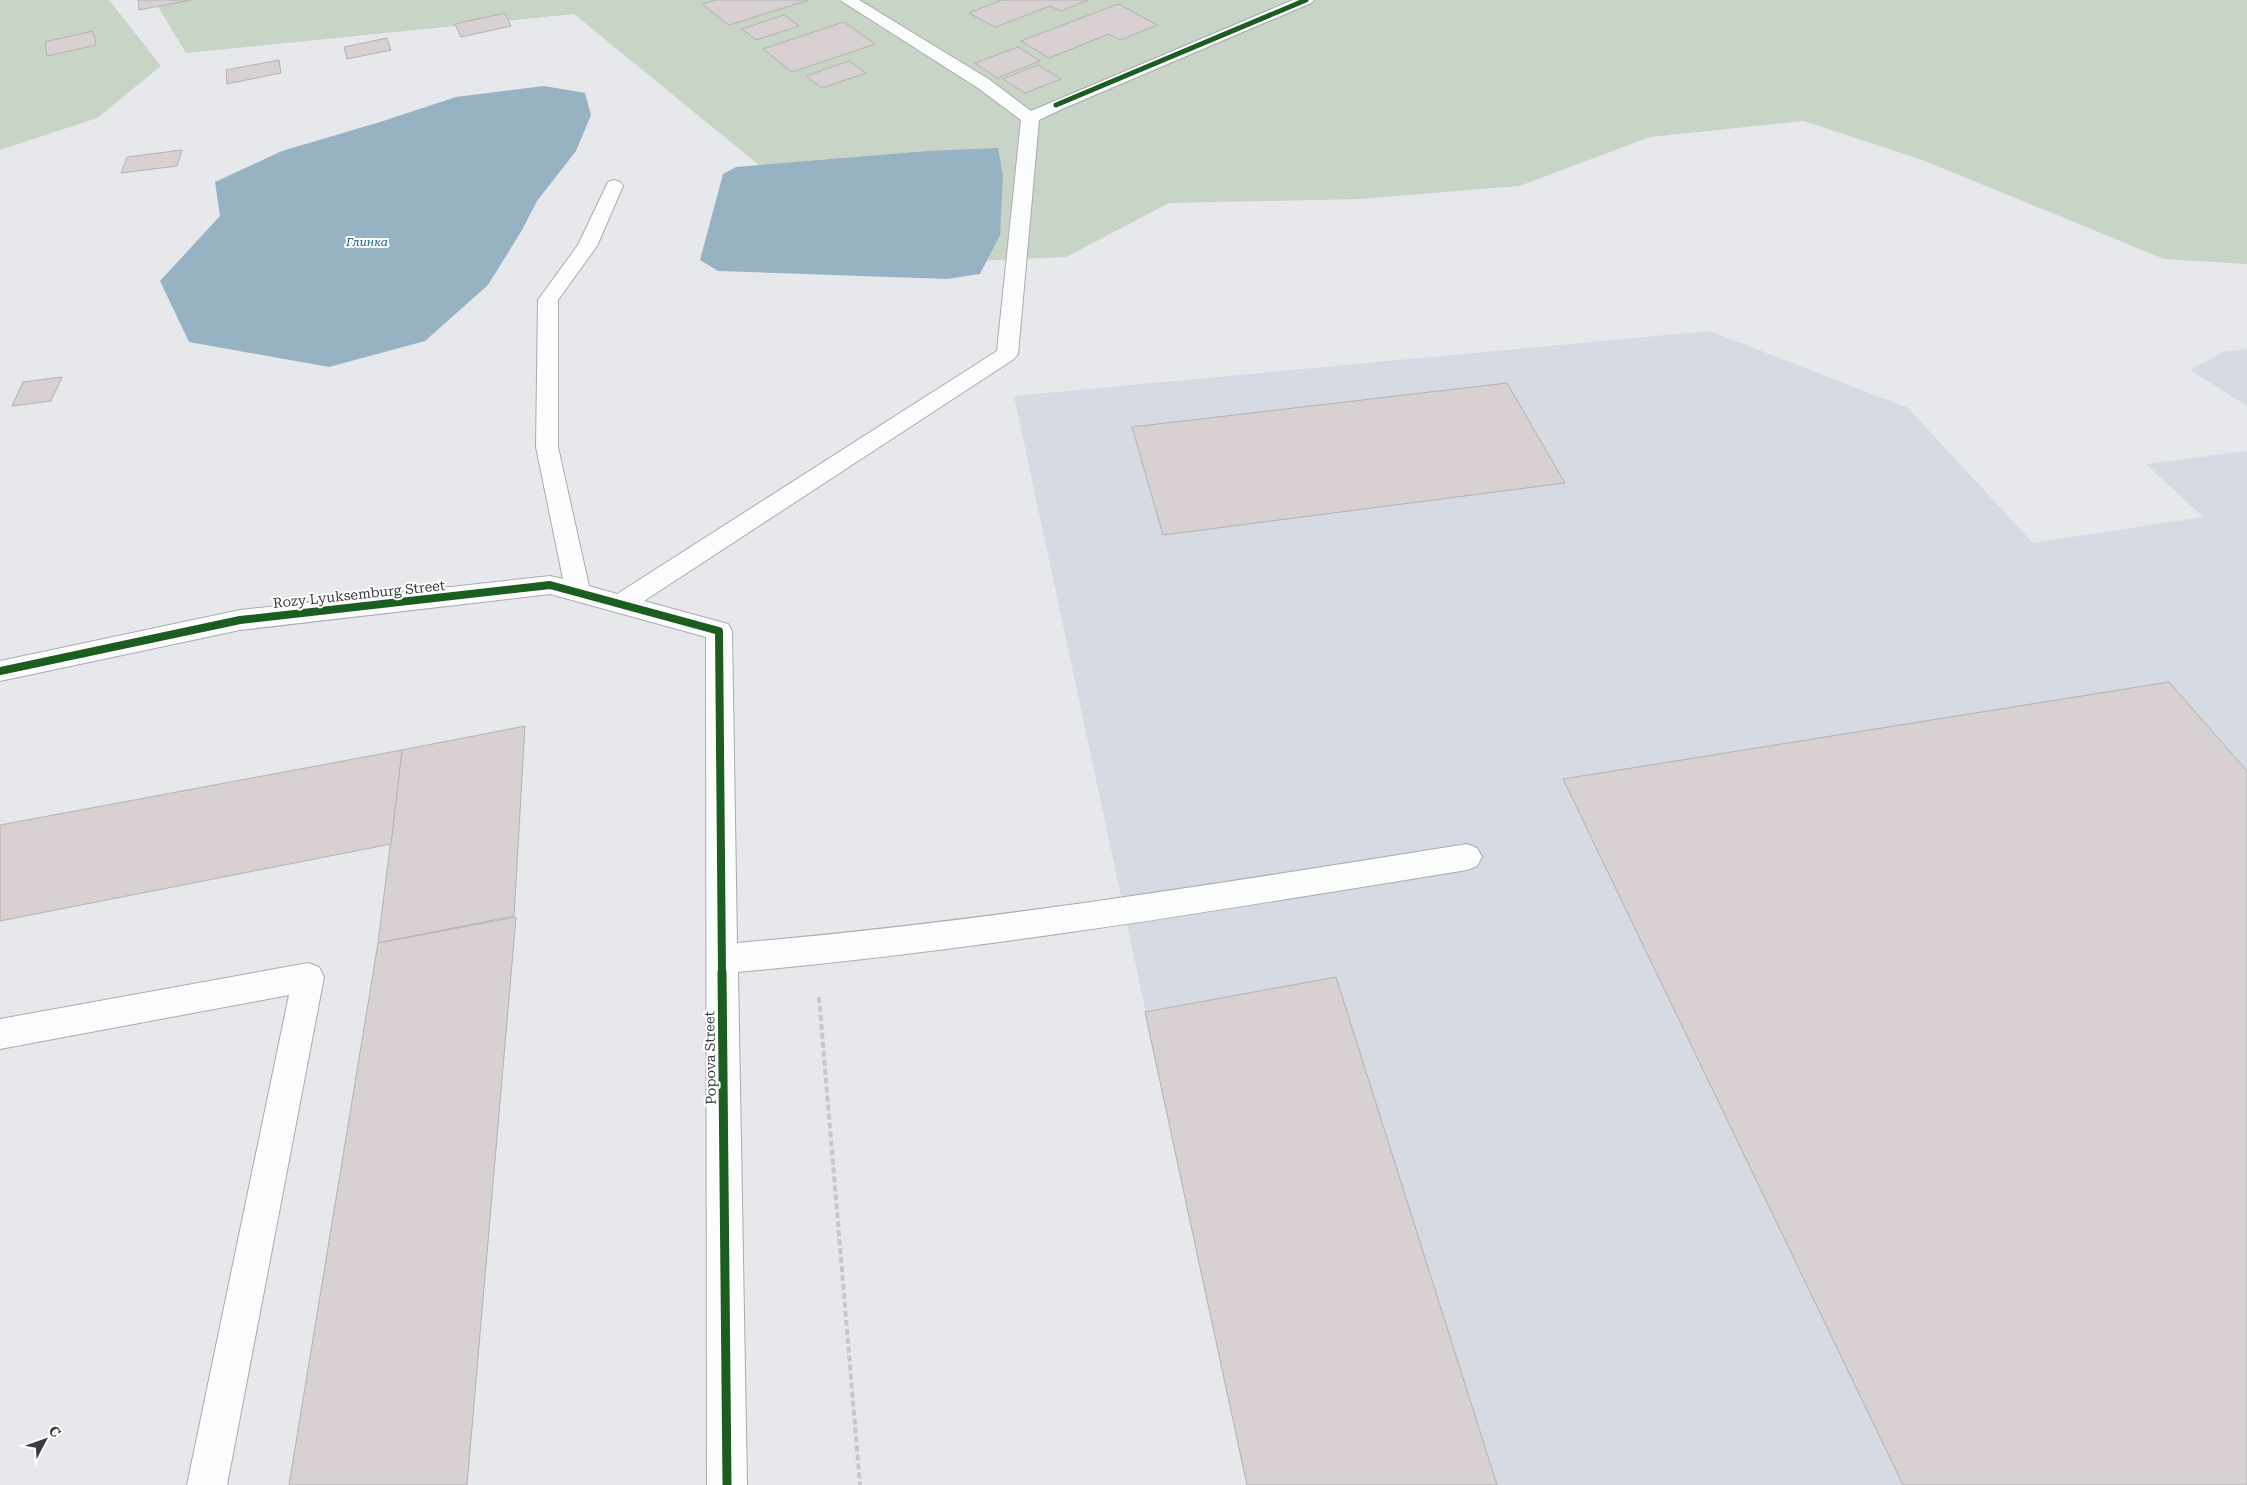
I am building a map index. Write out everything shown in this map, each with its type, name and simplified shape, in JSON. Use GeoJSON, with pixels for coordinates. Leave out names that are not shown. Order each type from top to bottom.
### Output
{"type":"FeatureCollection","features":[{"type":"Feature","properties":{"kind":"street"},"geometry":{"type":"LineString","coordinates":[[848,0],[984,84],[1030,118]]}},
{"type":"Feature","properties":{"kind":"street"},"geometry":{"type":"LineString","coordinates":[[1030,118],[1056,105],[1306,0]]}},
{"type":"Feature","properties":{"kind":"street"},"geometry":{"type":"LineString","coordinates":[[620,604],[1007,354],[1030,118]]}},
{"type":"Feature","properties":{"kind":"street"},"geometry":{"type":"LineString","coordinates":[[578,593],[547,447],[548,300],[587,246],[614,186]]}},
{"type":"Feature","properties":{"kind":"street","name":"Rozy Lyuksemburg Street"},"geometry":{"type":"LineString","coordinates":[[0,672],[240,620],[550,585],[719,631]]}},
{"type":"Feature","properties":{"kind":"street","name":"Popova Street"},"geometry":{"type":"LineString","coordinates":[[719,631],[727,1485]]}},
{"type":"Feature","properties":{"kind":"street"},"geometry":{"type":"LineString","coordinates":[[722,959],[815,952],[1123,911],[1467,857]]}},
{"type":"Feature","properties":{"kind":"street"},"geometry":{"type":"LineString","coordinates":[[0,1034],[308,977],[207,1485]]}},
{"type":"Feature","properties":{"kind":"path"},"geometry":{"type":"LineString","coordinates":[[815,952],[860,1485]]}},
{"type":"Feature","properties":{"kind":"shaded area"},"geometry":{"type":"Polygon","coordinates":[[[1710,331],[1908,408],[2033,543],[2203,517],[2146,464],[2247,451],[2247,1485],[1247,1485],[1014,396],[1710,331]]]}},
{"type":"Feature","properties":{"kind":"shaded area"},"geometry":{"type":"Polygon","coordinates":[[[2247,349],[2247,406],[2190,370],[2223,352],[2247,349]]]}},
{"type":"Feature","properties":{"kind":"green space"},"geometry":{"type":"Polygon","coordinates":[[[0,0],[109,0],[161,66],[97,118],[0,150],[0,0]]]}},
{"type":"Feature","properties":{"kind":"green space"},"geometry":{"type":"Polygon","coordinates":[[[154,0],[2247,0],[2247,264],[2164,259],[1925,161],[1804,121],[1650,137],[1519,186],[1360,199],[1169,203],[1066,257],[864,266],[788,189],[574,14],[186,53],[154,0]]]}},
{"type":"Feature","properties":{"kind":"water","name":"Глинка"},"geometry":{"type":"Polygon","coordinates":[[[544,86],[585,93],[591,115],[576,151],[537,201],[522,230],[488,285],[425,341],[329,367],[189,342],[160,281],[220,216],[215,182],[282,151],[456,97],[544,86]]]}},
{"type":"Feature","properties":{"kind":"water"},"geometry":{"type":"Polygon","coordinates":[[[998,148],[1003,176],[1000,235],[980,274],[947,279],[718,271],[700,260],[723,174],[736,167],[928,151],[998,148]]]}},
{"type":"Feature","properties":{"kind":"building"},"geometry":{"type":"Polygon","coordinates":[[[138,0],[191,0],[139,10],[138,0]]]}},
{"type":"Feature","properties":{"kind":"building"},"geometry":{"type":"Polygon","coordinates":[[[715,0],[809,0],[729,25],[702,4],[715,0]]]}},
{"type":"Feature","properties":{"kind":"building"},"geometry":{"type":"Polygon","coordinates":[[[1002,0],[1088,0],[1061,11],[1050,6],[995,27],[969,13],[1002,0]]]}},
{"type":"Feature","properties":{"kind":"building"},"geometry":{"type":"Polygon","coordinates":[[[1118,4],[1157,25],[1120,40],[1109,34],[1049,58],[1021,41],[1118,4]]]}},
{"type":"Feature","properties":{"kind":"building"},"geometry":{"type":"Polygon","coordinates":[[[505,13],[511,26],[461,37],[455,24],[505,13]]]}},
{"type":"Feature","properties":{"kind":"building"},"geometry":{"type":"Polygon","coordinates":[[[784,15],[799,26],[756,40],[742,29],[784,15]]]}},
{"type":"Feature","properties":{"kind":"building"},"geometry":{"type":"Polygon","coordinates":[[[844,22],[875,44],[792,72],[763,49],[844,22]]]}},
{"type":"Feature","properties":{"kind":"building"},"geometry":{"type":"Polygon","coordinates":[[[93,31],[96,45],[47,56],[45,42],[93,31]]]}},
{"type":"Feature","properties":{"kind":"building"},"geometry":{"type":"Polygon","coordinates":[[[387,38],[391,50],[347,59],[344,47],[387,38]]]}},
{"type":"Feature","properties":{"kind":"building"},"geometry":{"type":"Polygon","coordinates":[[[1018,47],[1040,61],[997,78],[975,63],[1018,47]]]}},
{"type":"Feature","properties":{"kind":"building"},"geometry":{"type":"Polygon","coordinates":[[[279,60],[281,73],[227,84],[226,70],[279,60]]]}},
{"type":"Feature","properties":{"kind":"building"},"geometry":{"type":"Polygon","coordinates":[[[849,61],[866,73],[822,88],[806,76],[849,61]]]}},
{"type":"Feature","properties":{"kind":"building"},"geometry":{"type":"Polygon","coordinates":[[[1038,65],[1061,79],[1025,93],[1003,79],[1038,65]]]}},
{"type":"Feature","properties":{"kind":"building"},"geometry":{"type":"Polygon","coordinates":[[[182,150],[177,166],[121,173],[127,157],[182,150]]]}},
{"type":"Feature","properties":{"kind":"building"},"geometry":{"type":"Polygon","coordinates":[[[62,377],[51,401],[12,406],[23,382],[62,377]]]}},
{"type":"Feature","properties":{"kind":"building"},"geometry":{"type":"Polygon","coordinates":[[[1507,383],[1565,483],[1163,535],[1132,427],[1507,383]]]}},
{"type":"Feature","properties":{"kind":"building"},"geometry":{"type":"Polygon","coordinates":[[[2169,682],[2247,771],[2247,1485],[1903,1485],[1563,779],[2169,682]]]}},
{"type":"Feature","properties":{"kind":"building"},"geometry":{"type":"Polygon","coordinates":[[[525,726],[514,916],[378,943],[402,750],[525,726]]]}},
{"type":"Feature","properties":{"kind":"building"},"geometry":{"type":"Polygon","coordinates":[[[402,750],[391,844],[0,921],[0,825],[402,750]]]}},
{"type":"Feature","properties":{"kind":"building"},"geometry":{"type":"Polygon","coordinates":[[[516,917],[467,1485],[289,1485],[378,943],[516,917]]]}},
{"type":"Feature","properties":{"kind":"building"},"geometry":{"type":"Polygon","coordinates":[[[1336,977],[1497,1485],[1247,1485],[1145,1012],[1336,977]]]}},
{"type":"Feature","properties":{"kind":"cycle path"},"geometry":{"type":"LineString","coordinates":[[1056,105],[1306,0]]}},
{"type":"Feature","properties":{"kind":"cycle path"},"geometry":{"type":"LineString","coordinates":[[0,671],[240,620],[550,585],[719,631],[727,1485]]}}]}
